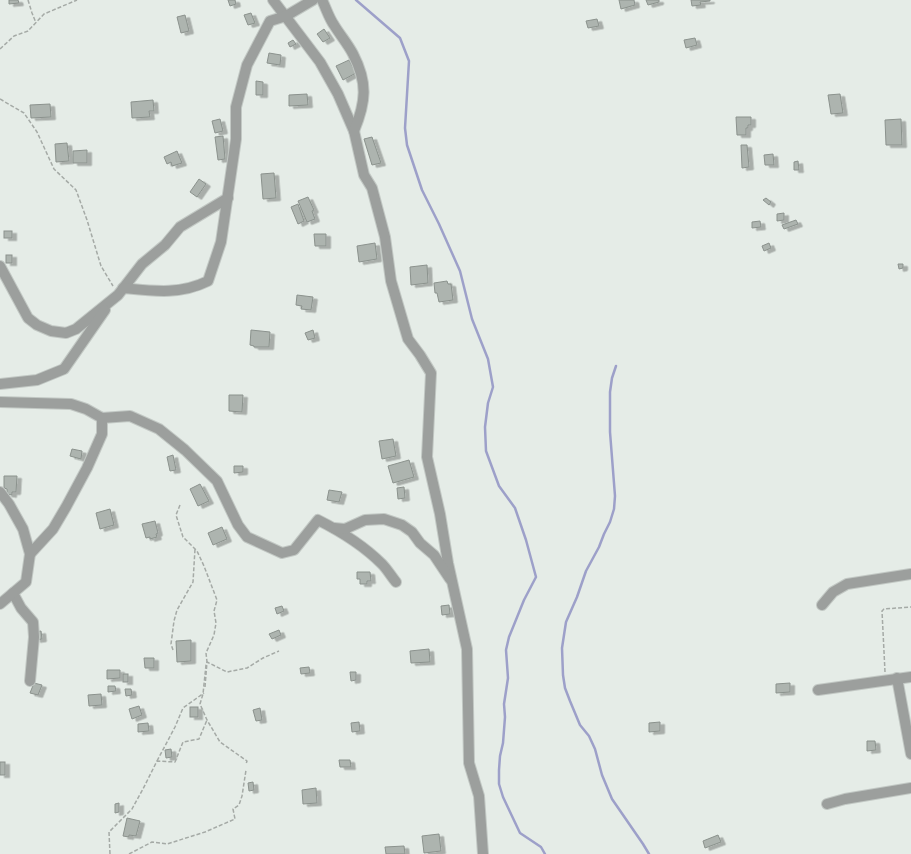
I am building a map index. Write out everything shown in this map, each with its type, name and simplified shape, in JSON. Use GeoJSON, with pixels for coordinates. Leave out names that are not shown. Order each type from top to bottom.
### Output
{"type":"FeatureCollection","features":[{"type":"Feature","properties":{"kind":"street"},"geometry":{"type":"LineString","coordinates":[[273,0],[320,62],[338,94],[354,131],[364,176],[372,188],[385,237],[391,281],[408,339],[420,355],[430,373],[427,457],[467,649],[469,763],[479,796],[484,854]]}},
{"type":"Feature","properties":{"kind":"street"},"geometry":{"type":"LineString","coordinates":[[0,266],[25,315],[37,325],[51,330],[66,332],[76,329],[118,294],[163,292],[195,288],[208,281],[221,242],[236,139],[236,107],[246,70],[270,21],[286,16],[313,0]]}},
{"type":"Feature","properties":{"kind":"street"},"geometry":{"type":"LineString","coordinates":[[322,0],[333,24],[353,54],[362,76],[364,93],[361,114],[354,131]]}},
{"type":"Feature","properties":{"kind":"street"},"geometry":{"type":"LineString","coordinates":[[0,384],[37,380],[64,369],[118,294],[142,264],[165,245],[180,227],[228,198]]}},
{"type":"Feature","properties":{"kind":"street"},"geometry":{"type":"LineString","coordinates":[[0,402],[71,404],[86,409],[102,418],[130,416],[159,429],[185,450],[217,481],[238,525],[247,537],[282,553],[294,550],[318,520],[332,527],[363,549],[383,565],[396,582]]}},
{"type":"Feature","properties":{"kind":"street"},"geometry":{"type":"LineString","coordinates":[[30,554],[52,529],[87,468],[102,434],[102,418]]}},
{"type":"Feature","properties":{"kind":"street"},"geometry":{"type":"LineString","coordinates":[[0,492],[9,504],[23,529],[30,554],[26,582],[0,604]]}},
{"type":"Feature","properties":{"kind":"street"},"geometry":{"type":"LineString","coordinates":[[332,527],[345,529],[365,520],[384,519],[402,525],[412,532],[420,543],[434,556],[453,584]]}},
{"type":"Feature","properties":{"kind":"street"},"geometry":{"type":"LineString","coordinates":[[822,605],[833,592],[848,584],[911,574]]}},
{"type":"Feature","properties":{"kind":"street"},"geometry":{"type":"LineString","coordinates":[[13,593],[21,608],[33,622],[34,637],[30,682]]}},
{"type":"Feature","properties":{"kind":"street"},"geometry":{"type":"LineString","coordinates":[[818,690],[911,676]]}},
{"type":"Feature","properties":{"kind":"street"},"geometry":{"type":"LineString","coordinates":[[898,678],[911,754]]}},
{"type":"Feature","properties":{"kind":"street"},"geometry":{"type":"LineString","coordinates":[[827,804],[845,798],[911,788]]}},
{"type":"Feature","properties":{"kind":"path"},"geometry":{"type":"LineString","coordinates":[[28,0],[36,23]]}},
{"type":"Feature","properties":{"kind":"path"},"geometry":{"type":"LineString","coordinates":[[0,49],[14,36],[28,31],[44,14],[77,0]]}},
{"type":"Feature","properties":{"kind":"path"},"geometry":{"type":"LineString","coordinates":[[0,99],[24,113],[37,132],[54,169],[76,190],[101,266],[118,294]]}},
{"type":"Feature","properties":{"kind":"path"},"geometry":{"type":"LineString","coordinates":[[110,854],[109,832],[132,809],[175,727],[183,708],[204,692],[207,662],[206,653],[214,635],[216,623],[214,611],[216,600],[204,566],[194,549],[183,537],[176,515],[180,505]]}},
{"type":"Feature","properties":{"kind":"path"},"geometry":{"type":"LineString","coordinates":[[173,650],[171,644],[177,610],[193,582],[194,549]]}},
{"type":"Feature","properties":{"kind":"path"},"geometry":{"type":"LineString","coordinates":[[886,680],[881,613],[884,610],[911,607]]}},
{"type":"Feature","properties":{"kind":"path"},"geometry":{"type":"LineString","coordinates":[[207,662],[227,672],[247,668],[263,658],[279,651]]}},
{"type":"Feature","properties":{"kind":"path"},"geometry":{"type":"LineString","coordinates":[[207,662],[203,694],[200,704],[207,720],[220,742],[247,761],[246,764]]}},
{"type":"Feature","properties":{"kind":"path"},"geometry":{"type":"LineString","coordinates":[[157,761],[175,762],[183,742],[199,738],[207,720]]}},
{"type":"Feature","properties":{"kind":"path"},"geometry":{"type":"LineString","coordinates":[[129,854],[152,842],[167,844],[205,832],[234,819],[233,808],[239,805],[246,770]]}},
{"type":"Feature","properties":{"kind":"building"},"geometry":{"type":"Polygon","coordinates":[[[9,0],[18,0],[19,3],[9,4],[9,0]]]}},
{"type":"Feature","properties":{"kind":"building"},"geometry":{"type":"Polygon","coordinates":[[[228,0],[235,0],[236,4],[230,6],[228,0]]]}},
{"type":"Feature","properties":{"kind":"building"},"geometry":{"type":"Polygon","coordinates":[[[619,0],[634,0],[635,5],[621,9],[619,0]]]}},
{"type":"Feature","properties":{"kind":"building"},"geometry":{"type":"Polygon","coordinates":[[[646,0],[659,0],[659,2],[648,5],[646,0]]]}},
{"type":"Feature","properties":{"kind":"building"},"geometry":{"type":"Polygon","coordinates":[[[691,0],[710,1],[700,2],[701,5],[692,6],[691,0]]]}},
{"type":"Feature","properties":{"kind":"building"},"geometry":{"type":"Polygon","coordinates":[[[251,13],[255,23],[248,25],[244,15],[251,13]]]}},
{"type":"Feature","properties":{"kind":"building"},"geometry":{"type":"Polygon","coordinates":[[[185,15],[189,31],[181,33],[177,17],[185,15]]]}},
{"type":"Feature","properties":{"kind":"building"},"geometry":{"type":"Polygon","coordinates":[[[597,19],[599,26],[588,28],[586,21],[597,19]]]}},
{"type":"Feature","properties":{"kind":"building"},"geometry":{"type":"Polygon","coordinates":[[[324,29],[330,38],[323,42],[317,34],[324,29]]]}},
{"type":"Feature","properties":{"kind":"building"},"geometry":{"type":"Polygon","coordinates":[[[695,38],[697,45],[686,48],[684,40],[695,38]]]}},
{"type":"Feature","properties":{"kind":"building"},"geometry":{"type":"Polygon","coordinates":[[[293,40],[296,44],[290,47],[288,43],[293,40]]]}},
{"type":"Feature","properties":{"kind":"building"},"geometry":{"type":"Polygon","coordinates":[[[269,53],[281,55],[280,65],[267,63],[269,53]]]}},
{"type":"Feature","properties":{"kind":"building"},"geometry":{"type":"Polygon","coordinates":[[[349,60],[356,73],[343,80],[336,66],[349,60]]]}},
{"type":"Feature","properties":{"kind":"building"},"geometry":{"type":"Polygon","coordinates":[[[256,81],[263,82],[263,95],[256,95],[256,81]]]}},
{"type":"Feature","properties":{"kind":"building"},"geometry":{"type":"Polygon","coordinates":[[[307,94],[308,105],[289,106],[289,95],[307,94]]]}},
{"type":"Feature","properties":{"kind":"building"},"geometry":{"type":"Polygon","coordinates":[[[840,94],[843,113],[831,114],[828,95],[840,94]]]}},
{"type":"Feature","properties":{"kind":"building"},"geometry":{"type":"Polygon","coordinates":[[[153,100],[154,111],[149,111],[150,117],[132,118],[131,102],[153,100]]]}},
{"type":"Feature","properties":{"kind":"building"},"geometry":{"type":"Polygon","coordinates":[[[50,104],[51,117],[31,118],[30,105],[50,104]]]}},
{"type":"Feature","properties":{"kind":"building"},"geometry":{"type":"Polygon","coordinates":[[[736,117],[751,117],[751,125],[748,125],[748,128],[746,128],[746,135],[737,135],[736,117]]]}},
{"type":"Feature","properties":{"kind":"building"},"geometry":{"type":"Polygon","coordinates":[[[220,119],[223,131],[215,133],[212,121],[220,119]]]}},
{"type":"Feature","properties":{"kind":"building"},"geometry":{"type":"Polygon","coordinates":[[[901,119],[902,145],[886,145],[885,120],[901,119]]]}},
{"type":"Feature","properties":{"kind":"building"},"geometry":{"type":"Polygon","coordinates":[[[223,136],[225,159],[218,160],[215,137],[223,136]]]}},
{"type":"Feature","properties":{"kind":"building"},"geometry":{"type":"Polygon","coordinates":[[[372,137],[381,163],[372,165],[364,139],[372,137]]]}},
{"type":"Feature","properties":{"kind":"building"},"geometry":{"type":"Polygon","coordinates":[[[67,143],[69,161],[56,162],[55,144],[67,143]]]}},
{"type":"Feature","properties":{"kind":"building"},"geometry":{"type":"Polygon","coordinates":[[[741,145],[747,145],[749,167],[742,168],[741,145]]]}},
{"type":"Feature","properties":{"kind":"building"},"geometry":{"type":"Polygon","coordinates":[[[87,150],[87,163],[73,163],[73,151],[87,150]]]}},
{"type":"Feature","properties":{"kind":"building"},"geometry":{"type":"Polygon","coordinates":[[[177,151],[182,163],[172,166],[171,162],[167,164],[164,157],[177,151]]]}},
{"type":"Feature","properties":{"kind":"building"},"geometry":{"type":"Polygon","coordinates":[[[773,154],[774,165],[765,165],[764,155],[773,154]]]}},
{"type":"Feature","properties":{"kind":"building"},"geometry":{"type":"Polygon","coordinates":[[[798,161],[799,170],[794,170],[794,162],[798,161]]]}},
{"type":"Feature","properties":{"kind":"building"},"geometry":{"type":"Polygon","coordinates":[[[274,173],[276,198],[263,199],[261,174],[274,173]]]}},
{"type":"Feature","properties":{"kind":"building"},"geometry":{"type":"Polygon","coordinates":[[[199,179],[206,184],[197,197],[190,192],[199,179]]]}},
{"type":"Feature","properties":{"kind":"building"},"geometry":{"type":"Polygon","coordinates":[[[308,197],[314,210],[312,211],[315,219],[307,222],[298,201],[308,197]]]}},
{"type":"Feature","properties":{"kind":"building"},"geometry":{"type":"Polygon","coordinates":[[[766,198],[771,202],[769,205],[763,200],[766,198]]]}},
{"type":"Feature","properties":{"kind":"building"},"geometry":{"type":"Polygon","coordinates":[[[298,204],[304,221],[298,224],[291,207],[298,204]]]}},
{"type":"Feature","properties":{"kind":"building"},"geometry":{"type":"Polygon","coordinates":[[[784,213],[784,220],[777,221],[777,214],[784,213]]]}},
{"type":"Feature","properties":{"kind":"building"},"geometry":{"type":"Polygon","coordinates":[[[796,220],[798,224],[784,229],[782,225],[796,220]]]}},
{"type":"Feature","properties":{"kind":"building"},"geometry":{"type":"Polygon","coordinates":[[[760,221],[761,227],[752,228],[752,222],[760,221]]]}},
{"type":"Feature","properties":{"kind":"building"},"geometry":{"type":"Polygon","coordinates":[[[4,231],[12,231],[12,238],[4,238],[4,231]]]}},
{"type":"Feature","properties":{"kind":"building"},"geometry":{"type":"Polygon","coordinates":[[[314,234],[326,234],[326,246],[315,246],[314,234]]]}},
{"type":"Feature","properties":{"kind":"building"},"geometry":{"type":"Polygon","coordinates":[[[375,243],[377,259],[359,262],[357,246],[375,243]]]}},
{"type":"Feature","properties":{"kind":"building"},"geometry":{"type":"Polygon","coordinates":[[[769,243],[771,248],[764,251],[762,246],[769,243]]]}},
{"type":"Feature","properties":{"kind":"building"},"geometry":{"type":"Polygon","coordinates":[[[6,255],[12,255],[12,263],[6,263],[6,255]]]}},
{"type":"Feature","properties":{"kind":"building"},"geometry":{"type":"Polygon","coordinates":[[[898,264],[903,264],[903,268],[899,269],[898,264]]]}},
{"type":"Feature","properties":{"kind":"building"},"geometry":{"type":"Polygon","coordinates":[[[427,265],[428,283],[411,285],[410,267],[427,265]]]}},
{"type":"Feature","properties":{"kind":"building"},"geometry":{"type":"Polygon","coordinates":[[[447,281],[448,284],[451,284],[453,300],[439,302],[437,293],[435,293],[434,283],[447,281]]]}},
{"type":"Feature","properties":{"kind":"building"},"geometry":{"type":"Polygon","coordinates":[[[297,295],[313,297],[311,310],[301,309],[302,306],[296,305],[297,295]]]}},
{"type":"Feature","properties":{"kind":"building"},"geometry":{"type":"Polygon","coordinates":[[[251,330],[270,332],[269,347],[254,347],[250,345],[251,330]]]}},
{"type":"Feature","properties":{"kind":"building"},"geometry":{"type":"Polygon","coordinates":[[[313,330],[315,338],[308,340],[305,333],[313,330]]]}},
{"type":"Feature","properties":{"kind":"building"},"geometry":{"type":"Polygon","coordinates":[[[229,395],[243,395],[242,412],[229,411],[229,395]]]}},
{"type":"Feature","properties":{"kind":"building"},"geometry":{"type":"Polygon","coordinates":[[[393,439],[396,456],[382,459],[379,441],[393,439]]]}},
{"type":"Feature","properties":{"kind":"building"},"geometry":{"type":"Polygon","coordinates":[[[72,449],[82,451],[81,459],[70,456],[72,449]]]}},
{"type":"Feature","properties":{"kind":"building"},"geometry":{"type":"Polygon","coordinates":[[[173,455],[176,470],[170,471],[167,457],[173,455]]]}},
{"type":"Feature","properties":{"kind":"building"},"geometry":{"type":"Polygon","coordinates":[[[409,460],[414,477],[393,483],[388,466],[409,460]]]}},
{"type":"Feature","properties":{"kind":"building"},"geometry":{"type":"Polygon","coordinates":[[[234,466],[243,466],[243,472],[234,473],[234,466]]]}},
{"type":"Feature","properties":{"kind":"building"},"geometry":{"type":"Polygon","coordinates":[[[4,476],[17,476],[16,492],[12,492],[12,495],[7,494],[7,489],[4,488],[4,476]]]}},
{"type":"Feature","properties":{"kind":"building"},"geometry":{"type":"Polygon","coordinates":[[[200,484],[209,501],[198,506],[190,489],[200,484]]]}},
{"type":"Feature","properties":{"kind":"building"},"geometry":{"type":"Polygon","coordinates":[[[404,487],[405,498],[398,499],[397,488],[404,487]]]}},
{"type":"Feature","properties":{"kind":"building"},"geometry":{"type":"Polygon","coordinates":[[[329,490],[342,492],[339,502],[327,500],[329,490]]]}},
{"type":"Feature","properties":{"kind":"building"},"geometry":{"type":"Polygon","coordinates":[[[110,509],[114,525],[100,529],[96,513],[110,509]]]}},
{"type":"Feature","properties":{"kind":"building"},"geometry":{"type":"Polygon","coordinates":[[[155,521],[158,533],[156,534],[157,537],[150,539],[150,537],[146,538],[142,524],[155,521]]]}},
{"type":"Feature","properties":{"kind":"building"},"geometry":{"type":"Polygon","coordinates":[[[222,527],[227,539],[213,545],[208,533],[222,527]]]}},
{"type":"Feature","properties":{"kind":"building"},"geometry":{"type":"Polygon","coordinates":[[[357,572],[370,572],[371,581],[367,581],[367,584],[360,584],[360,579],[357,579],[357,572]]]}},
{"type":"Feature","properties":{"kind":"building"},"geometry":{"type":"Polygon","coordinates":[[[449,605],[450,614],[442,615],[441,606],[449,605]]]}},
{"type":"Feature","properties":{"kind":"building"},"geometry":{"type":"Polygon","coordinates":[[[282,606],[284,611],[277,614],[275,608],[282,606]]]}},
{"type":"Feature","properties":{"kind":"building"},"geometry":{"type":"Polygon","coordinates":[[[279,630],[281,635],[272,639],[269,634],[279,630]]]}},
{"type":"Feature","properties":{"kind":"building"},"geometry":{"type":"Polygon","coordinates":[[[41,631],[42,639],[36,640],[35,632],[41,631]]]}},
{"type":"Feature","properties":{"kind":"building"},"geometry":{"type":"Polygon","coordinates":[[[191,640],[191,661],[177,662],[176,641],[191,640]]]}},
{"type":"Feature","properties":{"kind":"building"},"geometry":{"type":"Polygon","coordinates":[[[429,649],[430,662],[411,663],[410,651],[429,649]]]}},
{"type":"Feature","properties":{"kind":"building"},"geometry":{"type":"Polygon","coordinates":[[[144,658],[154,658],[154,668],[145,668],[144,658]]]}},
{"type":"Feature","properties":{"kind":"building"},"geometry":{"type":"Polygon","coordinates":[[[309,667],[310,673],[301,674],[300,668],[309,667]]]}},
{"type":"Feature","properties":{"kind":"building"},"geometry":{"type":"Polygon","coordinates":[[[107,670],[120,670],[120,678],[107,679],[107,670]]]}},
{"type":"Feature","properties":{"kind":"building"},"geometry":{"type":"Polygon","coordinates":[[[350,672],[356,672],[356,680],[351,681],[350,672]]]}},
{"type":"Feature","properties":{"kind":"building"},"geometry":{"type":"Polygon","coordinates":[[[123,674],[128,674],[128,682],[123,682],[123,674]]]}},
{"type":"Feature","properties":{"kind":"building"},"geometry":{"type":"Polygon","coordinates":[[[34,683],[42,685],[38,695],[30,693],[34,683]]]}},
{"type":"Feature","properties":{"kind":"building"},"geometry":{"type":"Polygon","coordinates":[[[790,683],[790,692],[776,693],[776,684],[790,683]]]}},
{"type":"Feature","properties":{"kind":"building"},"geometry":{"type":"Polygon","coordinates":[[[108,686],[115,686],[116,691],[108,692],[108,686]]]}},
{"type":"Feature","properties":{"kind":"building"},"geometry":{"type":"Polygon","coordinates":[[[125,689],[131,689],[132,695],[126,696],[125,689]]]}},
{"type":"Feature","properties":{"kind":"building"},"geometry":{"type":"Polygon","coordinates":[[[101,694],[102,705],[89,706],[88,695],[101,694]]]}},
{"type":"Feature","properties":{"kind":"building"},"geometry":{"type":"Polygon","coordinates":[[[139,706],[142,715],[132,719],[129,709],[139,706]]]}},
{"type":"Feature","properties":{"kind":"building"},"geometry":{"type":"Polygon","coordinates":[[[190,707],[198,707],[198,717],[190,717],[190,707]]]}},
{"type":"Feature","properties":{"kind":"building"},"geometry":{"type":"Polygon","coordinates":[[[260,708],[262,720],[256,721],[253,710],[260,708]]]}},
{"type":"Feature","properties":{"kind":"building"},"geometry":{"type":"Polygon","coordinates":[[[359,722],[360,731],[352,732],[351,723],[359,722]]]}},
{"type":"Feature","properties":{"kind":"building"},"geometry":{"type":"Polygon","coordinates":[[[660,722],[660,731],[649,732],[649,723],[660,722]]]}},
{"type":"Feature","properties":{"kind":"building"},"geometry":{"type":"Polygon","coordinates":[[[148,723],[149,731],[138,732],[138,724],[148,723]]]}},
{"type":"Feature","properties":{"kind":"building"},"geometry":{"type":"Polygon","coordinates":[[[867,741],[875,741],[876,750],[867,751],[867,741]]]}},
{"type":"Feature","properties":{"kind":"building"},"geometry":{"type":"Polygon","coordinates":[[[171,749],[172,757],[166,758],[165,750],[171,749]]]}},
{"type":"Feature","properties":{"kind":"building"},"geometry":{"type":"Polygon","coordinates":[[[339,760],[350,760],[351,767],[340,767],[339,760]]]}},
{"type":"Feature","properties":{"kind":"building"},"geometry":{"type":"Polygon","coordinates":[[[0,762],[5,762],[5,775],[0,775],[0,762]]]}},
{"type":"Feature","properties":{"kind":"building"},"geometry":{"type":"Polygon","coordinates":[[[253,782],[254,790],[249,791],[248,783],[253,782]]]}},
{"type":"Feature","properties":{"kind":"building"},"geometry":{"type":"Polygon","coordinates":[[[316,788],[317,803],[303,804],[302,790],[316,788]]]}},
{"type":"Feature","properties":{"kind":"building"},"geometry":{"type":"Polygon","coordinates":[[[119,803],[119,812],[115,813],[115,804],[119,803]]]}},
{"type":"Feature","properties":{"kind":"building"},"geometry":{"type":"Polygon","coordinates":[[[127,818],[140,821],[136,836],[123,836],[127,818]]]}},
{"type":"Feature","properties":{"kind":"building"},"geometry":{"type":"Polygon","coordinates":[[[439,834],[441,851],[424,853],[422,836],[439,834]]]}},
{"type":"Feature","properties":{"kind":"building"},"geometry":{"type":"Polygon","coordinates":[[[718,835],[721,842],[705,848],[703,841],[718,835]]]}},
{"type":"Feature","properties":{"kind":"building"},"geometry":{"type":"Polygon","coordinates":[[[404,846],[405,854],[386,854],[385,847],[404,846]]]}},
{"type":"Feature","properties":{"kind":"waterway"},"geometry":{"type":"LineString","coordinates":[[356,0],[400,38],[409,61],[405,128],[407,145],[422,190],[460,271],[472,319],[488,359],[493,387],[488,403],[485,427],[486,451],[499,486],[515,508],[526,540],[536,577],[524,600],[509,637],[506,650],[508,678],[504,704],[505,717],[503,743],[500,756],[499,784],[503,797],[520,833],[541,847],[545,854]]}},
{"type":"Feature","properties":{"kind":"waterway"},"geometry":{"type":"LineString","coordinates":[[616,366],[610,392],[610,432],[615,496],[614,509],[599,547],[586,571],[566,622],[562,648],[563,675],[565,688],[570,701],[580,725],[589,736],[595,749],[602,775],[612,799],[649,854]]}}]}
